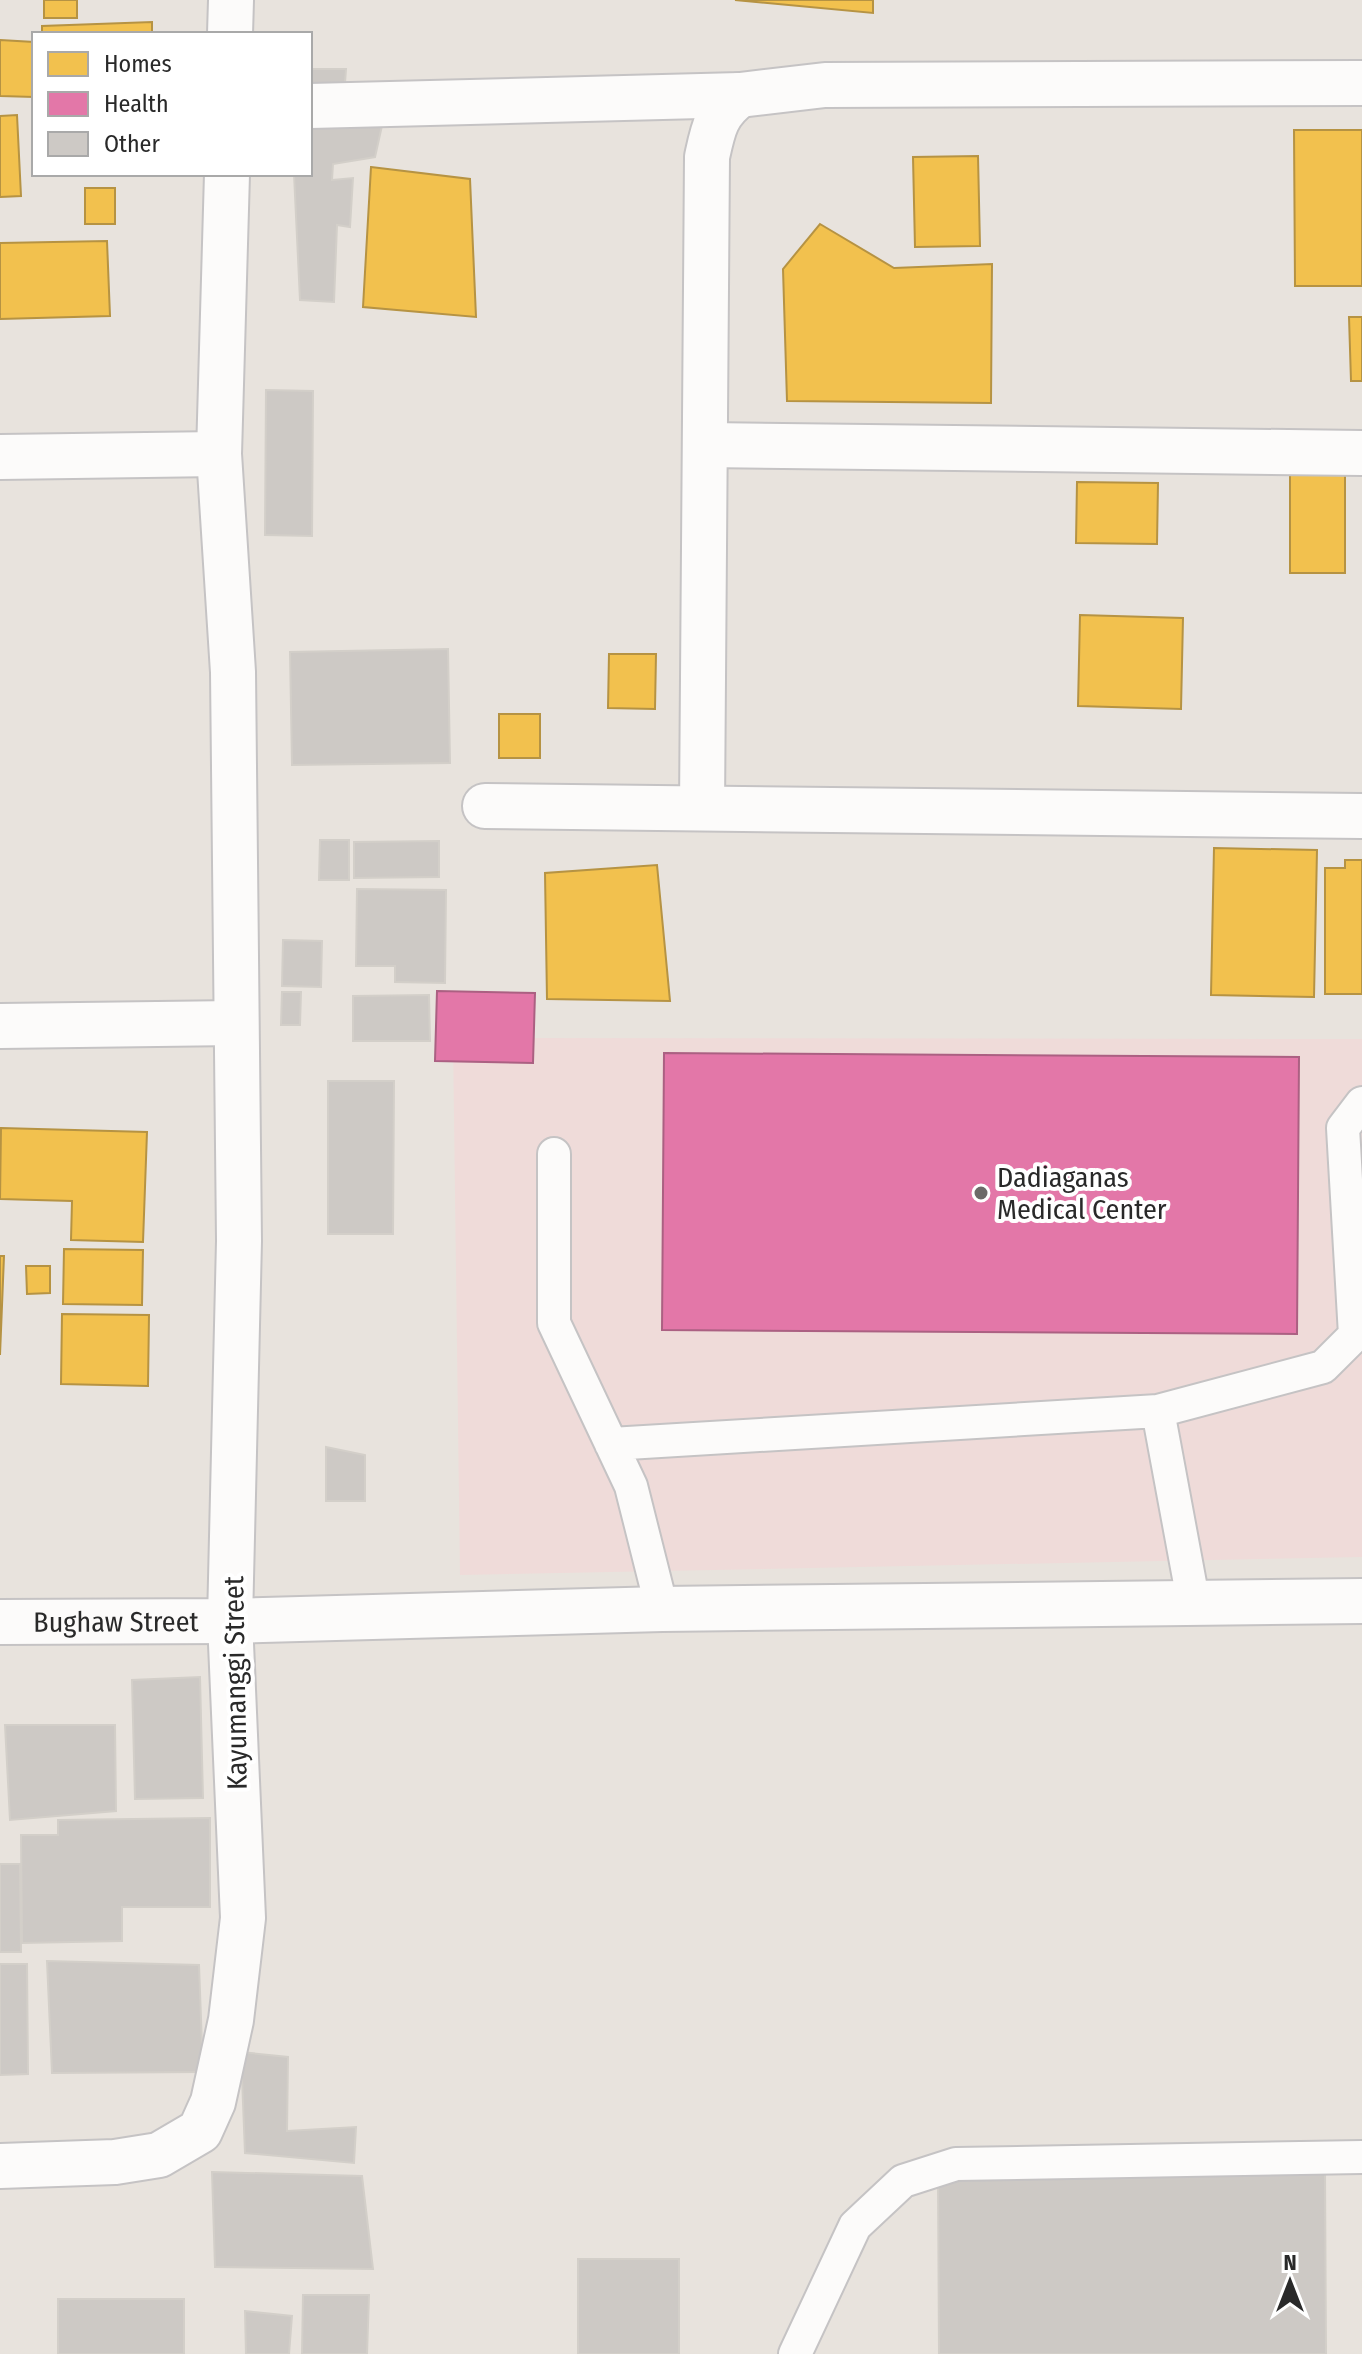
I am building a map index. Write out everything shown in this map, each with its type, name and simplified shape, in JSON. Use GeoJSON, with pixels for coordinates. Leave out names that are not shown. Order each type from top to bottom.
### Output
{"type":"FeatureCollection","features":[{"type":"Feature","properties":{"kind":"street"},"geometry":{"type":"LineString","coordinates":[[230,32],[231,0]]}},
{"type":"Feature","properties":{"kind":"street"},"geometry":{"type":"LineString","coordinates":[[312,106],[740,95],[777,88],[849,84],[1362,83]]}},
{"type":"Feature","properties":{"kind":"street"},"geometry":{"type":"LineString","coordinates":[[702,808],[707,157],[714,126],[723,107],[740,95]]}},
{"type":"Feature","properties":{"kind":"street","name":"Kayumanggi Street"},"geometry":{"type":"LineString","coordinates":[[0,2166],[115,2162],[159,2155],[200,2131],[213,2102],[231,2020],[243,1918],[230,1621],[239,1241],[233,672],[219,454],[227,176]]}},
{"type":"Feature","properties":{"kind":"street"},"geometry":{"type":"LineString","coordinates":[[707,445],[1362,453]]}},
{"type":"Feature","properties":{"kind":"street"},"geometry":{"type":"LineString","coordinates":[[0,457],[219,454]]}},
{"type":"Feature","properties":{"kind":"street"},"geometry":{"type":"LineString","coordinates":[[485,806],[1362,816]]}},
{"type":"Feature","properties":{"kind":"street"},"geometry":{"type":"LineString","coordinates":[[0,1026],[236,1023]]}},
{"type":"Feature","properties":{"kind":"street","name":"Bughaw Street"},"geometry":{"type":"LineString","coordinates":[[0,1622],[230,1621],[662,1609],[1362,1601]]}},
{"type":"Feature","properties":{"kind":"lane"},"geometry":{"type":"LineString","coordinates":[[611,1444],[1158,1411],[1323,1367],[1355,1335],[1343,1128],[1362,1103]]}},
{"type":"Feature","properties":{"kind":"lane"},"geometry":{"type":"LineString","coordinates":[[554,1154],[554,1323],[631,1486],[662,1609]]}},
{"type":"Feature","properties":{"kind":"lane"},"geometry":{"type":"LineString","coordinates":[[1158,1411],[1194,1605]]}},
{"type":"Feature","properties":{"kind":"lane"},"geometry":{"type":"LineString","coordinates":[[795,2354],[855,2226],[903,2181],[956,2164],[1362,2157]]}},
{"type":"Feature","properties":{"kind":"shaded area"},"geometry":{"type":"Polygon","coordinates":[[[453,1038],[1362,1039],[1362,1557],[460,1575],[453,1038]]]}},
{"type":"Feature","properties":{"kind":"building: Homes"},"geometry":{"type":"Polygon","coordinates":[[[44,0],[77,0],[77,18],[44,18],[44,0]]]}},
{"type":"Feature","properties":{"kind":"building: Homes"},"geometry":{"type":"Polygon","coordinates":[[[735,0],[873,0],[873,13],[735,0]]]}},
{"type":"Feature","properties":{"kind":"building: Homes"},"geometry":{"type":"Polygon","coordinates":[[[152,22],[152,32],[42,32],[42,26],[152,22]]]}},
{"type":"Feature","properties":{"kind":"building: Homes"},"geometry":{"type":"Polygon","coordinates":[[[0,40],[32,42],[32,97],[0,96],[0,40]]]}},
{"type":"Feature","properties":{"kind":"building: Homes"},"geometry":{"type":"Polygon","coordinates":[[[17,115],[21,196],[0,197],[0,116],[17,115]]]}},
{"type":"Feature","properties":{"kind":"building: Homes"},"geometry":{"type":"Polygon","coordinates":[[[1294,130],[1362,130],[1362,286],[1295,286],[1294,130]]]}},
{"type":"Feature","properties":{"kind":"building: Homes"},"geometry":{"type":"Polygon","coordinates":[[[978,156],[980,246],[915,247],[913,157],[978,156]]]}},
{"type":"Feature","properties":{"kind":"building: Homes"},"geometry":{"type":"Polygon","coordinates":[[[371,167],[470,179],[476,317],[363,307],[371,167]]]}},
{"type":"Feature","properties":{"kind":"building: Homes"},"geometry":{"type":"Polygon","coordinates":[[[85,188],[115,188],[115,224],[85,224],[85,188]]]}},
{"type":"Feature","properties":{"kind":"building: Homes"},"geometry":{"type":"Polygon","coordinates":[[[820,224],[894,268],[992,264],[991,403],[787,401],[783,269],[820,224]]]}},
{"type":"Feature","properties":{"kind":"building: Homes"},"geometry":{"type":"Polygon","coordinates":[[[107,241],[110,316],[0,319],[0,243],[107,241]]]}},
{"type":"Feature","properties":{"kind":"building: Homes"},"geometry":{"type":"Polygon","coordinates":[[[1349,317],[1362,317],[1362,381],[1351,381],[1349,317]]]}},
{"type":"Feature","properties":{"kind":"building: Homes"},"geometry":{"type":"Polygon","coordinates":[[[1290,467],[1345,467],[1345,573],[1290,573],[1290,467]]]}},
{"type":"Feature","properties":{"kind":"building: Homes"},"geometry":{"type":"Polygon","coordinates":[[[1077,482],[1158,483],[1157,544],[1076,543],[1077,482]]]}},
{"type":"Feature","properties":{"kind":"building: Homes"},"geometry":{"type":"Polygon","coordinates":[[[1080,615],[1183,618],[1181,709],[1078,706],[1080,615]]]}},
{"type":"Feature","properties":{"kind":"building: Homes"},"geometry":{"type":"Polygon","coordinates":[[[609,654],[656,654],[655,709],[608,708],[609,654]]]}},
{"type":"Feature","properties":{"kind":"building: Homes"},"geometry":{"type":"Polygon","coordinates":[[[499,714],[540,714],[540,758],[499,758],[499,714]]]}},
{"type":"Feature","properties":{"kind":"building: Homes"},"geometry":{"type":"Polygon","coordinates":[[[1214,848],[1317,850],[1314,997],[1211,995],[1214,848]]]}},
{"type":"Feature","properties":{"kind":"building: Homes"},"geometry":{"type":"Polygon","coordinates":[[[1345,860],[1362,860],[1362,994],[1325,994],[1325,868],[1345,868],[1345,860]]]}},
{"type":"Feature","properties":{"kind":"building: Homes"},"geometry":{"type":"Polygon","coordinates":[[[657,865],[670,1001],[547,999],[545,873],[657,865]]]}},
{"type":"Feature","properties":{"kind":"building: Homes"},"geometry":{"type":"Polygon","coordinates":[[[1,1128],[147,1132],[143,1242],[71,1240],[72,1201],[0,1199],[1,1128]]]}},
{"type":"Feature","properties":{"kind":"building: Homes"},"geometry":{"type":"Polygon","coordinates":[[[64,1249],[143,1250],[142,1305],[63,1304],[64,1249]]]}},
{"type":"Feature","properties":{"kind":"building: Homes"},"geometry":{"type":"Polygon","coordinates":[[[0,1256],[4,1256],[0,1355],[0,1256]]]}},
{"type":"Feature","properties":{"kind":"building: Homes"},"geometry":{"type":"Polygon","coordinates":[[[26,1266],[50,1266],[50,1293],[27,1294],[26,1266]]]}},
{"type":"Feature","properties":{"kind":"building: Homes"},"geometry":{"type":"Polygon","coordinates":[[[62,1314],[149,1315],[148,1386],[61,1384],[62,1314]]]}},
{"type":"Feature","properties":{"kind":"building: Health"},"geometry":{"type":"Polygon","coordinates":[[[437,991],[535,993],[533,1063],[435,1061],[437,991]]]}},
{"type":"Feature","properties":{"kind":"building: Health","name":"Dadiaganas Medical Center"},"geometry":{"type":"Polygon","coordinates":[[[664,1053],[1299,1057],[1297,1334],[662,1330],[664,1053]]]}},
{"type":"Feature","properties":{"kind":"building: Other"},"geometry":{"type":"Polygon","coordinates":[[[312,69],[346,69],[342,124],[383,121],[375,157],[333,164],[332,180],[353,178],[350,227],[337,225],[334,302],[300,300],[294,176],[312,176],[312,69]]]}},
{"type":"Feature","properties":{"kind":"building: Other"},"geometry":{"type":"Polygon","coordinates":[[[266,390],[313,391],[312,536],[265,535],[266,390]]]}},
{"type":"Feature","properties":{"kind":"building: Other"},"geometry":{"type":"Polygon","coordinates":[[[448,649],[450,763],[292,765],[290,652],[448,649]]]}},
{"type":"Feature","properties":{"kind":"building: Other"},"geometry":{"type":"Polygon","coordinates":[[[320,840],[349,840],[349,880],[319,880],[320,840]]]}},
{"type":"Feature","properties":{"kind":"building: Other"},"geometry":{"type":"Polygon","coordinates":[[[439,841],[439,877],[354,878],[354,842],[439,841]]]}},
{"type":"Feature","properties":{"kind":"building: Other"},"geometry":{"type":"Polygon","coordinates":[[[357,889],[446,890],[445,983],[395,982],[395,966],[356,966],[357,889]]]}},
{"type":"Feature","properties":{"kind":"building: Other"},"geometry":{"type":"Polygon","coordinates":[[[283,940],[322,941],[321,987],[282,986],[283,940]]]}},
{"type":"Feature","properties":{"kind":"building: Other"},"geometry":{"type":"Polygon","coordinates":[[[282,992],[301,992],[300,1025],[281,1025],[282,992]]]}},
{"type":"Feature","properties":{"kind":"building: Other"},"geometry":{"type":"Polygon","coordinates":[[[429,995],[430,1041],[353,1041],[353,996],[429,995]]]}},
{"type":"Feature","properties":{"kind":"building: Other"},"geometry":{"type":"Polygon","coordinates":[[[328,1081],[394,1081],[393,1234],[328,1234],[328,1081]]]}},
{"type":"Feature","properties":{"kind":"building: Other"},"geometry":{"type":"Polygon","coordinates":[[[326,1447],[365,1455],[365,1501],[326,1501],[326,1447]]]}},
{"type":"Feature","properties":{"kind":"building: Other"},"geometry":{"type":"Polygon","coordinates":[[[200,1677],[203,1798],[135,1799],[132,1680],[200,1677]]]}},
{"type":"Feature","properties":{"kind":"building: Other"},"geometry":{"type":"Polygon","coordinates":[[[5,1725],[115,1725],[116,1811],[10,1820],[5,1725]]]}},
{"type":"Feature","properties":{"kind":"building: Other"},"geometry":{"type":"Polygon","coordinates":[[[210,1818],[210,1907],[122,1907],[122,1941],[22,1943],[21,1835],[58,1835],[58,1820],[210,1818]]]}},
{"type":"Feature","properties":{"kind":"building: Other"},"geometry":{"type":"Polygon","coordinates":[[[0,1864],[20,1864],[21,1952],[0,1952],[0,1864]]]}},
{"type":"Feature","properties":{"kind":"building: Other"},"geometry":{"type":"Polygon","coordinates":[[[47,1961],[199,1965],[203,2072],[52,2073],[47,1961]]]}},
{"type":"Feature","properties":{"kind":"building: Other"},"geometry":{"type":"Polygon","coordinates":[[[0,1964],[27,1964],[28,2074],[0,2075],[0,1964]]]}},
{"type":"Feature","properties":{"kind":"building: Other"},"geometry":{"type":"Polygon","coordinates":[[[241,2052],[288,2057],[287,2131],[356,2127],[354,2163],[245,2153],[241,2052]]]}},
{"type":"Feature","properties":{"kind":"building: Other"},"geometry":{"type":"Polygon","coordinates":[[[212,2172],[362,2176],[373,2269],[215,2267],[212,2172]]]}},
{"type":"Feature","properties":{"kind":"building: Other"},"geometry":{"type":"Polygon","coordinates":[[[1325,2172],[1326,2354],[939,2354],[938,2175],[1325,2172]]]}},
{"type":"Feature","properties":{"kind":"building: Other"},"geometry":{"type":"Polygon","coordinates":[[[578,2259],[679,2259],[679,2354],[578,2354],[578,2259]]]}},
{"type":"Feature","properties":{"kind":"building: Other"},"geometry":{"type":"Polygon","coordinates":[[[303,2295],[369,2295],[367,2354],[302,2354],[303,2295]]]}},
{"type":"Feature","properties":{"kind":"building: Other"},"geometry":{"type":"Polygon","coordinates":[[[58,2299],[184,2299],[184,2354],[58,2354],[58,2299]]]}},
{"type":"Feature","properties":{"kind":"building: Other"},"geometry":{"type":"Polygon","coordinates":[[[245,2311],[292,2316],[289,2354],[246,2354],[245,2311]]]}},
{"type":"Feature","properties":{"kind":"place","name":"Dadiaganas Medical Center"},"geometry":{"type":"Point","coordinates":[981,1193]}}]}
